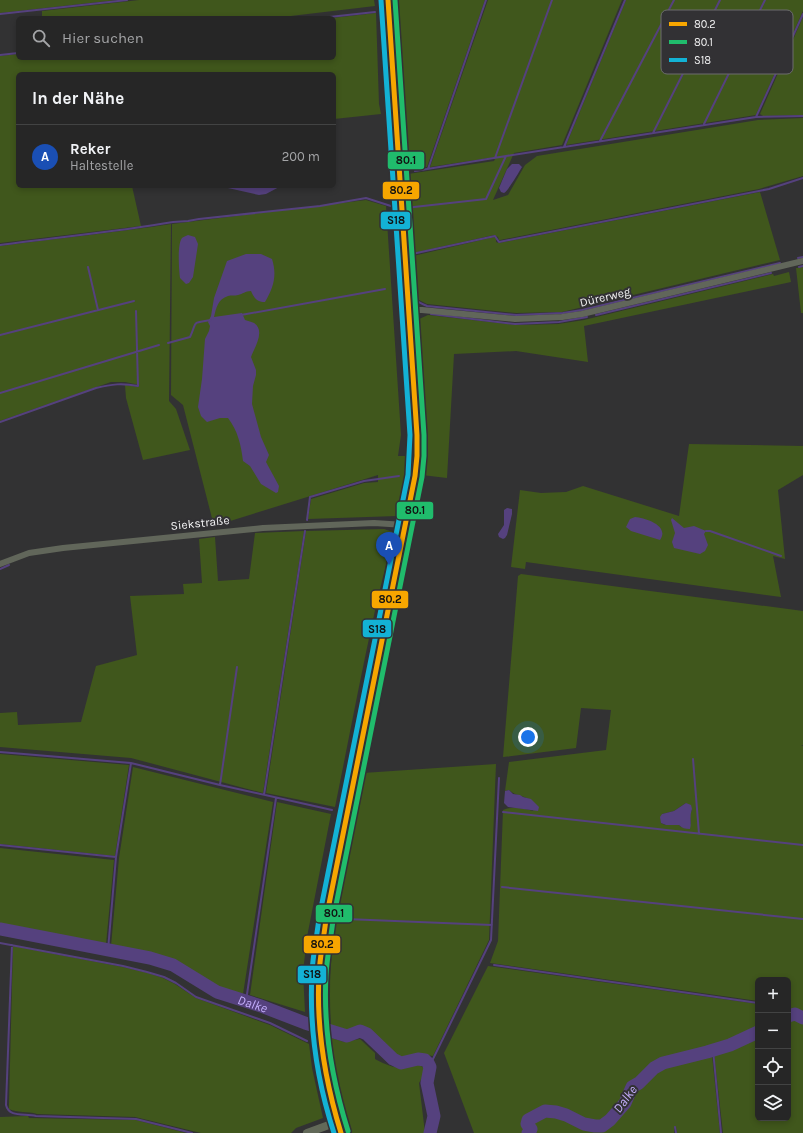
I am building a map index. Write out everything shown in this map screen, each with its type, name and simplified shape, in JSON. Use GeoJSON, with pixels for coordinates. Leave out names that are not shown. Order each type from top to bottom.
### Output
{"type":"FeatureCollection","features":[{"type":"Feature","properties":{"kind":"main road"},"geometry":{"type":"LineString","coordinates":[[341,1133],[324,1066],[319,1016],[319,973],[326,919],[405,525],[417,456],[417,435],[388,0]]}},
{"type":"Feature","properties":{"kind":"main road"},"geometry":{"type":"LineString","coordinates":[[307,1133],[337,1122]]}},
{"type":"Feature","properties":{"kind":"street","name":"Dürerweg"},"geometry":{"type":"LineString","coordinates":[[409,310],[515,319],[562,317],[582,314],[803,261]]}},
{"type":"Feature","properties":{"kind":"street","name":"Siekstraße"},"geometry":{"type":"LineString","coordinates":[[0,564],[29,553],[63,548],[263,528],[374,523],[405,525]]}},
{"type":"Feature","properties":{"kind":"green space"},"geometry":{"type":"Polygon","coordinates":[[[0,0],[117,0],[0,13],[0,0]]]}},
{"type":"Feature","properties":{"kind":"green space"},"geometry":{"type":"Polygon","coordinates":[[[139,0],[374,0],[375,6],[291,16],[42,16],[42,11],[139,0]]]}},
{"type":"Feature","properties":{"kind":"green space"},"geometry":{"type":"Polygon","coordinates":[[[395,0],[485,0],[427,167],[407,170],[395,0]]]}},
{"type":"Feature","properties":{"kind":"green space"},"geometry":{"type":"Polygon","coordinates":[[[488,0],[622,0],[562,145],[514,153],[493,200],[508,195],[525,165],[537,156],[758,120],[803,118],[803,176],[759,189],[500,240],[494,235],[413,253],[408,174],[494,161],[496,157],[430,167],[488,0]]]}},
{"type":"Feature","properties":{"kind":"green space"},"geometry":{"type":"Polygon","coordinates":[[[626,0],[803,0],[803,11],[793,33],[793,10],[661,10],[661,74],[775,74],[756,115],[566,145],[626,0]]]}},
{"type":"Feature","properties":{"kind":"green space"},"geometry":{"type":"Polygon","coordinates":[[[376,13],[379,104],[381,114],[336,119],[336,72],[16,72],[16,188],[132,188],[141,226],[0,243],[0,56],[16,54],[16,60],[336,60],[336,18],[376,13]]]}},
{"type":"Feature","properties":{"kind":"green space"},"geometry":{"type":"Polygon","coordinates":[[[803,17],[803,115],[763,116],[760,114],[778,74],[793,74],[793,40],[803,17]]]}},
{"type":"Feature","properties":{"kind":"green space"},"geometry":{"type":"Polygon","coordinates":[[[760,192],[780,260],[562,312],[516,313],[427,304],[419,300],[417,297],[413,256],[494,237],[496,238],[496,242],[499,243],[760,192]]]}},
{"type":"Feature","properties":{"kind":"green space"},"geometry":{"type":"Polygon","coordinates":[[[366,200],[386,206],[401,435],[398,456],[410,456],[408,479],[404,488],[397,516],[308,519],[311,499],[364,483],[378,482],[378,475],[214,526],[183,405],[171,395],[172,224],[366,200]]]}},
{"type":"Feature","properties":{"kind":"green space"},"geometry":{"type":"Polygon","coordinates":[[[171,224],[169,401],[176,409],[190,450],[143,460],[126,398],[125,385],[139,387],[139,385],[125,382],[111,382],[0,421],[0,246],[171,224]]]}},
{"type":"Feature","properties":{"kind":"green space"},"geometry":{"type":"Polygon","coordinates":[[[803,267],[803,313],[801,313],[796,268],[803,267]]]}},
{"type":"Feature","properties":{"kind":"green space"},"geometry":{"type":"Polygon","coordinates":[[[789,272],[791,282],[584,326],[588,362],[516,351],[454,354],[447,478],[422,475],[425,442],[417,320],[428,315],[516,325],[558,324],[584,320],[773,274],[774,276],[789,272]]]}},
{"type":"Feature","properties":{"kind":"green space"},"geometry":{"type":"Polygon","coordinates":[[[689,444],[803,446],[803,475],[778,490],[785,559],[773,556],[781,597],[526,562],[525,569],[511,567],[520,490],[541,493],[566,492],[583,486],[679,516],[689,444]]]}},
{"type":"Feature","properties":{"kind":"green space"},"geometry":{"type":"Polygon","coordinates":[[[384,529],[393,532],[376,605],[335,807],[266,793],[306,531],[384,529]]]}},
{"type":"Feature","properties":{"kind":"green space"},"geometry":{"type":"Polygon","coordinates":[[[304,531],[263,793],[131,758],[0,747],[0,713],[17,712],[18,725],[81,722],[96,666],[137,655],[130,596],[184,594],[183,584],[202,583],[199,539],[215,537],[218,581],[249,579],[255,533],[304,531]]]}},
{"type":"Feature","properties":{"kind":"green space"},"geometry":{"type":"Polygon","coordinates":[[[521,574],[803,611],[803,745],[801,746],[803,746],[803,1133],[723,1133],[714,1054],[712,1055],[720,1133],[677,1133],[676,1127],[674,1127],[674,1133],[474,1133],[444,1053],[488,966],[755,1004],[755,1121],[791,1121],[791,977],[755,977],[755,1001],[490,963],[498,941],[503,810],[518,808],[533,811],[535,804],[529,799],[509,790],[505,791],[509,762],[606,750],[611,710],[581,708],[576,748],[503,757],[518,576],[521,574]],[[686,803],[674,811],[662,814],[661,823],[665,825],[679,825],[681,827],[691,824],[690,816],[692,809],[686,803]]]}},
{"type":"Feature","properties":{"kind":"green space"},"geometry":{"type":"Polygon","coordinates":[[[0,754],[129,765],[115,856],[0,844],[0,754]]]}},
{"type":"Feature","properties":{"kind":"green space"},"geometry":{"type":"Polygon","coordinates":[[[496,764],[489,940],[433,1056],[418,1054],[402,1057],[395,1054],[369,1031],[361,1029],[348,1030],[331,1025],[331,961],[334,930],[344,867],[363,773],[496,764]]]}},
{"type":"Feature","properties":{"kind":"green space"},"geometry":{"type":"Polygon","coordinates":[[[133,767],[273,802],[243,994],[221,988],[175,961],[151,954],[111,946],[119,858],[133,767]]]}},
{"type":"Feature","properties":{"kind":"green space"},"geometry":{"type":"Polygon","coordinates":[[[277,802],[331,814],[307,937],[303,972],[305,1012],[250,995],[277,802]]]}},
{"type":"Feature","properties":{"kind":"green space"},"geometry":{"type":"Polygon","coordinates":[[[0,848],[114,860],[106,944],[0,923],[0,848]]]}},
{"type":"Feature","properties":{"kind":"green space"},"geometry":{"type":"Polygon","coordinates":[[[13,946],[148,973],[175,984],[196,998],[270,1025],[309,1044],[312,1068],[323,1118],[296,1128],[291,1133],[201,1133],[135,1117],[37,1114],[9,1109],[13,946]]]}},
{"type":"Feature","properties":{"kind":"green space"},"geometry":{"type":"Polygon","coordinates":[[[329,1037],[344,1042],[360,1039],[375,1053],[375,1059],[391,1066],[406,1067],[418,1064],[424,1068],[425,1073],[419,1083],[425,1133],[351,1133],[337,1085],[329,1037]]]}},
{"type":"Feature","properties":{"kind":"green space"},"geometry":{"type":"Polygon","coordinates":[[[28,1116],[29,1118],[136,1120],[186,1133],[0,1133],[0,1117],[28,1116]]]}},
{"type":"Feature","properties":{"kind":"shaded area"},"geometry":{"type":"Polygon","coordinates":[[[512,164],[519,164],[522,167],[506,192],[501,192],[499,188],[507,169],[512,164]]]}},
{"type":"Feature","properties":{"kind":"shaded area"},"geometry":{"type":"Polygon","coordinates":[[[228,188],[277,188],[266,194],[259,195],[228,188]]]}},
{"type":"Feature","properties":{"kind":"shaded area"},"geometry":{"type":"Polygon","coordinates":[[[188,235],[195,237],[198,244],[193,277],[189,283],[186,284],[180,278],[179,246],[182,238],[188,235]]]}},
{"type":"Feature","properties":{"kind":"shaded area"},"geometry":{"type":"Polygon","coordinates":[[[246,254],[261,254],[272,259],[274,265],[274,281],[268,297],[265,302],[260,301],[253,296],[251,291],[247,291],[240,295],[225,297],[217,307],[214,317],[242,313],[245,320],[254,323],[259,330],[258,340],[251,357],[256,370],[252,404],[261,437],[269,455],[266,462],[279,486],[278,492],[276,493],[261,484],[250,466],[243,461],[238,438],[228,418],[220,418],[207,422],[201,416],[198,407],[205,339],[209,331],[210,326],[208,322],[211,316],[214,298],[227,261],[246,254]]]}},
{"type":"Feature","properties":{"kind":"shaded area"},"geometry":{"type":"Polygon","coordinates":[[[507,508],[512,509],[512,514],[507,535],[503,539],[499,537],[498,534],[504,525],[504,510],[507,508]]]}},
{"type":"Feature","properties":{"kind":"shaded area"},"geometry":{"type":"Polygon","coordinates":[[[635,517],[650,521],[659,527],[662,531],[660,540],[631,531],[626,527],[630,519],[635,517]]]}},
{"type":"Feature","properties":{"kind":"shaded area"},"geometry":{"type":"Polygon","coordinates":[[[672,518],[684,528],[694,526],[706,531],[704,534],[708,545],[705,551],[700,554],[674,548],[672,542],[675,533],[671,520],[672,518]]]}},
{"type":"Feature","properties":{"kind":"shaded area"},"geometry":{"type":"Polygon","coordinates":[[[509,790],[513,794],[531,799],[539,807],[538,811],[508,807],[504,803],[505,791],[509,790]]]}},
{"type":"Feature","properties":{"kind":"shaded area"},"geometry":{"type":"Polygon","coordinates":[[[686,803],[691,805],[692,809],[690,829],[679,825],[666,825],[661,823],[660,817],[662,814],[674,811],[686,803]]]}},
{"type":"Feature","properties":{"kind":"waterway"},"geometry":{"type":"LineString","coordinates":[[0,14],[127,0]]}},
{"type":"Feature","properties":{"kind":"waterway"},"geometry":{"type":"LineString","coordinates":[[428,169],[486,0]]}},
{"type":"Feature","properties":{"kind":"waterway"},"geometry":{"type":"LineString","coordinates":[[495,158],[552,0]]}},
{"type":"Feature","properties":{"kind":"waterway"},"geometry":{"type":"LineString","coordinates":[[564,147],[625,0]]}},
{"type":"Feature","properties":{"kind":"waterway"},"geometry":{"type":"LineString","coordinates":[[669,10],[674,0]]}},
{"type":"Feature","properties":{"kind":"waterway"},"geometry":{"type":"LineString","coordinates":[[715,10],[720,0]]}},
{"type":"Feature","properties":{"kind":"waterway"},"geometry":{"type":"LineString","coordinates":[[760,10],[765,0]]}},
{"type":"Feature","properties":{"kind":"waterway"},"geometry":{"type":"LineString","coordinates":[[336,16],[375,12]]}},
{"type":"Feature","properties":{"kind":"waterway"},"geometry":{"type":"LineString","coordinates":[[793,36],[803,14]]}},
{"type":"Feature","properties":{"kind":"waterway"},"geometry":{"type":"LineString","coordinates":[[600,141],[661,25]]}},
{"type":"Feature","properties":{"kind":"waterway"},"geometry":{"type":"LineString","coordinates":[[0,55],[16,53]]}},
{"type":"Feature","properties":{"kind":"waterway"},"geometry":{"type":"LineString","coordinates":[[653,133],[683,74]]}},
{"type":"Feature","properties":{"kind":"waterway"},"geometry":{"type":"LineString","coordinates":[[704,124],[729,74]]}},
{"type":"Feature","properties":{"kind":"waterway"},"geometry":{"type":"LineString","coordinates":[[756,117],[776,74]]}},
{"type":"Feature","properties":{"kind":"waterway"},"geometry":{"type":"LineString","coordinates":[[405,208],[486,199],[506,156],[756,117],[803,116]]}},
{"type":"Feature","properties":{"kind":"waterway"},"geometry":{"type":"LineString","coordinates":[[415,171],[506,156]]}},
{"type":"Feature","properties":{"kind":"waterway"},"geometry":{"type":"LineString","coordinates":[[409,208],[412,254],[495,236],[499,242],[769,189],[803,178]]}},
{"type":"Feature","properties":{"kind":"waterway"},"geometry":{"type":"LineString","coordinates":[[0,245],[109,232],[173,222],[320,206],[366,198],[394,207],[400,207]]}},
{"type":"Feature","properties":{"kind":"waterway"},"geometry":{"type":"LineString","coordinates":[[798,258],[803,257]]}},
{"type":"Feature","properties":{"kind":"waterway"},"geometry":{"type":"LineString","coordinates":[[415,294],[417,301],[427,306],[516,315],[563,313],[582,310],[780,263]]}},
{"type":"Feature","properties":{"kind":"waterway"},"geometry":{"type":"LineString","coordinates":[[799,267],[803,266]]}},
{"type":"Feature","properties":{"kind":"waterway"},"geometry":{"type":"LineString","coordinates":[[88,267],[98,310]]}},
{"type":"Feature","properties":{"kind":"waterway"},"geometry":{"type":"LineString","coordinates":[[596,315],[771,273]]}},
{"type":"Feature","properties":{"kind":"waterway"},"geometry":{"type":"LineString","coordinates":[[241,315],[385,289]]}},
{"type":"Feature","properties":{"kind":"waterway"},"geometry":{"type":"LineString","coordinates":[[0,335],[134,301]]}},
{"type":"Feature","properties":{"kind":"waterway"},"geometry":{"type":"LineString","coordinates":[[0,422],[96,388],[117,384],[138,386],[136,311]]}},
{"type":"Feature","properties":{"kind":"waterway"},"geometry":{"type":"LineString","coordinates":[[431,314],[515,324],[559,322],[587,317]]}},
{"type":"Feature","properties":{"kind":"waterway"},"geometry":{"type":"LineString","coordinates":[[168,343],[190,337],[197,323],[211,320]]}},
{"type":"Feature","properties":{"kind":"waterway"},"geometry":{"type":"LineString","coordinates":[[0,393],[159,345]]}},
{"type":"Feature","properties":{"kind":"waterway"},"geometry":{"type":"LineString","coordinates":[[405,475],[409,476]]}},
{"type":"Feature","properties":{"kind":"waterway"},"geometry":{"type":"LineString","coordinates":[[307,520],[310,497],[364,481],[399,476]]}},
{"type":"Feature","properties":{"kind":"waterway"},"geometry":{"type":"LineString","coordinates":[[264,795],[305,531]]}},
{"type":"Feature","properties":{"kind":"waterway"},"geometry":{"type":"LineString","coordinates":[[706,531],[710,531],[781,556]]}},
{"type":"Feature","properties":{"kind":"waterway"},"geometry":{"type":"LineString","coordinates":[[0,569],[9,565]]}},
{"type":"Feature","properties":{"kind":"waterway"},"geometry":{"type":"LineString","coordinates":[[311,1006],[311,974],[314,940],[386,587]]}},
{"type":"Feature","properties":{"kind":"waterway"},"geometry":{"type":"LineString","coordinates":[[329,1031],[328,975],[333,920],[397,590]]}},
{"type":"Feature","properties":{"kind":"waterway"},"geometry":{"type":"LineString","coordinates":[[220,785],[237,667]]}},
{"type":"Feature","properties":{"kind":"waterway"},"geometry":{"type":"LineString","coordinates":[[0,752],[131,763],[332,810]]}},
{"type":"Feature","properties":{"kind":"waterway"},"geometry":{"type":"LineString","coordinates":[[693,759],[699,834]]}},
{"type":"Feature","properties":{"kind":"waterway"},"geometry":{"type":"LineString","coordinates":[[108,950],[116,857],[131,763]]}},
{"type":"Feature","properties":{"kind":"waterway"},"geometry":{"type":"LineString","coordinates":[[428,1063],[433,1059],[491,940],[499,778]]}},
{"type":"Feature","properties":{"kind":"waterway"},"geometry":{"type":"LineString","coordinates":[[246,1001],[276,798]]}},
{"type":"Feature","properties":{"kind":"waterway"},"geometry":{"type":"LineString","coordinates":[[503,812],[803,845]]}},
{"type":"Feature","properties":{"kind":"waterway"},"geometry":{"type":"LineString","coordinates":[[0,845],[116,857]]}},
{"type":"Feature","properties":{"kind":"waterway"},"geometry":{"type":"LineString","coordinates":[[502,887],[803,919]]}},
{"type":"Feature","properties":{"kind":"waterway"},"geometry":{"type":"LineString","coordinates":[[346,919],[492,925]]}},
{"type":"Feature","properties":{"kind":"waterway","name":"Dalke"},"geometry":{"type":"LineString","coordinates":[[0,929],[150,958],[173,965],[217,992],[347,1036],[360,1031],[367,1034],[393,1059],[401,1063],[418,1059],[425,1060],[430,1067],[427,1083],[434,1116],[430,1133]]}},
{"type":"Feature","properties":{"kind":"waterway"},"geometry":{"type":"LineString","coordinates":[[0,943],[123,966],[164,977],[176,983],[196,997],[270,1023],[307,1041]]}},
{"type":"Feature","properties":{"kind":"waterway"},"geometry":{"type":"LineString","coordinates":[[12,945],[6,1105],[10,1112],[36,1116],[136,1119],[192,1133]]}},
{"type":"Feature","properties":{"kind":"waterway"},"geometry":{"type":"LineString","coordinates":[[494,965],[755,1003]]}},
{"type":"Feature","properties":{"kind":"waterway","name":"Dalke"},"geometry":{"type":"LineString","coordinates":[[791,1015],[795,1014],[803,1018]]}},
{"type":"Feature","properties":{"kind":"waterway","name":"Dalke"},"geometry":{"type":"LineString","coordinates":[[312,1016],[312,1026]]}},
{"type":"Feature","properties":{"kind":"waterway","name":"Dalke"},"geometry":{"type":"LineString","coordinates":[[528,1133],[531,1129],[527,1124],[528,1120],[545,1111],[566,1115],[584,1124],[602,1126],[610,1120],[625,1103],[632,1087],[639,1083],[654,1068],[663,1063],[730,1045],[755,1033]]}},
{"type":"Feature","properties":{"kind":"waterway"},"geometry":{"type":"LineString","coordinates":[[713,1050],[721,1133]]}},
{"type":"Feature","properties":{"kind":"waterway"},"geometry":{"type":"LineString","coordinates":[[675,1127],[676,1133]]}},
{"type":"Feature","properties":{"kind":"transit line","name":"S18"},"geometry":{"type":"LineString","coordinates":[[334,1133],[323,1094],[313,1033],[311,993],[313,958],[319,918],[408,475],[410,435],[381,0]]}},
{"type":"Feature","properties":{"kind":"transit line","name":"80.2"},"geometry":{"type":"LineString","coordinates":[[341,1133],[330,1094],[320,1034],[318,994],[320,960],[326,919],[415,476],[417,456],[417,435],[388,0]]}},
{"type":"Feature","properties":{"kind":"transit line","name":"80.1"},"geometry":{"type":"LineString","coordinates":[[348,1131],[337,1093],[327,1034],[325,995],[327,961],[333,920],[422,477],[424,456],[424,435],[395,0]]}},
{"type":"Feature","properties":{"kind":"place","name":"Reker"},"geometry":{"type":"Point","coordinates":[389,565]}}]}
